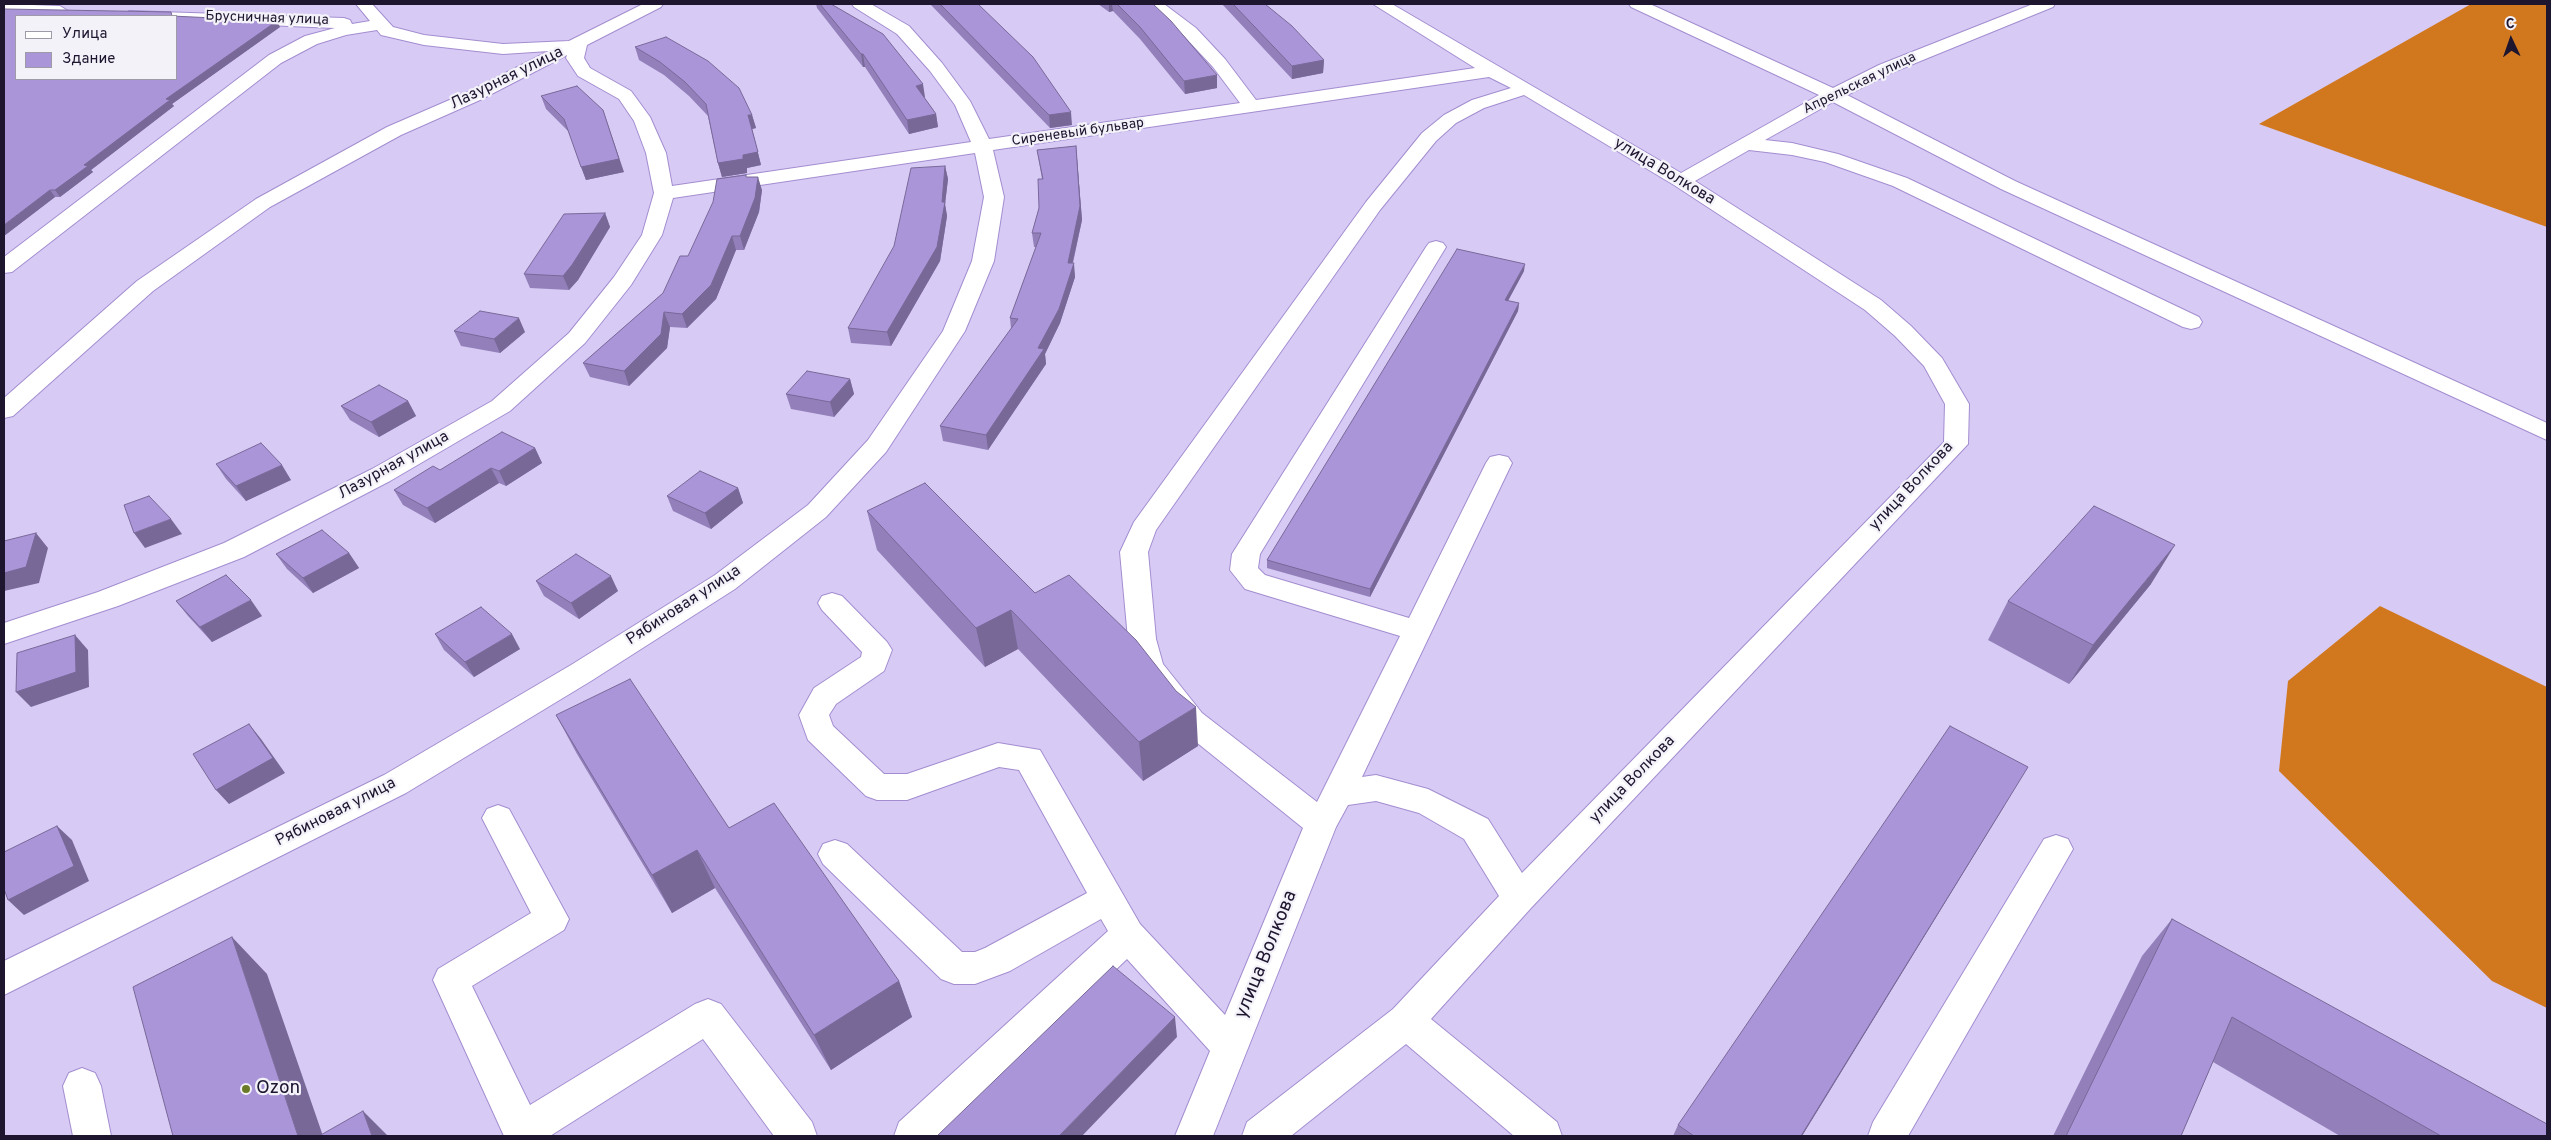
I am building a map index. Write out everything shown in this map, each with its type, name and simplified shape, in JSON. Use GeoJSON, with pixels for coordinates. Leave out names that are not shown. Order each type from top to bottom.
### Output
{"type":"FeatureCollection","features":[{"type":"Feature","properties":{"kind":"street"},"geometry":{"type":"LineString","coordinates":[[364,4],[387,31],[424,40],[502,49],[578,44],[655,4]]}},
{"type":"Feature","properties":{"kind":"street","name":"Рябиновая улица"},"geometry":{"type":"LineString","coordinates":[[4,979],[395,784],[581,673],[725,582],[818,511],[877,446],[954,331],[983,261],[994,197],[983,147],[964,105],[936,67],[903,30],[860,4]]}},
{"type":"Feature","properties":{"kind":"street"},"geometry":{"type":"LineString","coordinates":[[1154,4],[1190,32],[1219,63],[1253,108]]}},
{"type":"Feature","properties":{"kind":"street","name":"улица Волкова"},"geometry":{"type":"LineString","coordinates":[[1261,1136],[1406,1021],[1519,898],[1956,444],[1957,404],[1934,363],[1873,304],[1681,181],[1381,4]]}},
{"type":"Feature","properties":{"kind":"street"},"geometry":{"type":"LineString","coordinates":[[1637,4],[1834,95],[2008,185],[2547,432]]}},
{"type":"Feature","properties":{"kind":"street","name":"Апрельская улица"},"geometry":{"type":"LineString","coordinates":[[1681,181],[1834,95],[1885,69],[2047,4]]}},
{"type":"Feature","properties":{"kind":"street"},"geometry":{"type":"LineString","coordinates":[[4,8],[72,11]]}},
{"type":"Feature","properties":{"kind":"street","name":"Брусничная улица"},"geometry":{"type":"LineString","coordinates":[[121,13],[168,15]]}},
{"type":"Feature","properties":{"kind":"street","name":"Брусничная улица"},"geometry":{"type":"LineString","coordinates":[[178,15],[381,24]]}},
{"type":"Feature","properties":{"kind":"street"},"geometry":{"type":"LineString","coordinates":[[4,267],[275,59],[311,40],[344,30],[381,24]]}},
{"type":"Feature","properties":{"kind":"street","name":"Лазурная улица"},"geometry":{"type":"LineString","coordinates":[[4,634],[108,599],[234,550],[382,475],[501,406],[577,338],[624,280],[652,234],[664,193],[656,153],[643,121],[625,95],[584,72],[575,58],[578,44]]}},
{"type":"Feature","properties":{"kind":"street","name":"Лазурная улица"},"geometry":{"type":"LineString","coordinates":[[4,411],[145,286],[263,203],[394,131],[474,96],[578,44]]}},
{"type":"Feature","properties":{"kind":"street","name":"Сиреневый бульвар"},"geometry":{"type":"LineString","coordinates":[[664,193],[1253,108],[1492,71]]}},
{"type":"Feature","properties":{"kind":"street"},"geometry":{"type":"LineString","coordinates":[[1321,824],[1191,721],[1149,667],[1142,639],[1134,552],[1144,528],[1161,504],[1373,206],[1429,137],[1450,119],[1478,104],[1526,89]]}},
{"type":"Feature","properties":{"kind":"street"},"geometry":{"type":"LineString","coordinates":[[1747,144],[1792,149],[1832,158],[1900,182],[2191,322]]}},
{"type":"Feature","properties":{"kind":"street"},"geometry":{"type":"LineString","coordinates":[[1418,631],[1255,582],[1244,570],[1246,554],[1436,247]]}},
{"type":"Feature","properties":{"kind":"street","name":"улица Волкова"},"geometry":{"type":"LineString","coordinates":[[1194,1136],[1321,824],[1338,794],[1499,463]]}},
{"type":"Feature","properties":{"kind":"street"},"geometry":{"type":"LineString","coordinates":[[832,603],[877,650],[874,663],[825,696],[814,715],[819,732],[877,786],[907,787],[998,755],[1029,759],[1128,935],[1230,1047]]}},
{"type":"Feature","properties":{"kind":"street"},"geometry":{"type":"LineString","coordinates":[[1338,794],[1376,788],[1428,802],[1476,829],[1519,898]]}},
{"type":"Feature","properties":{"kind":"street"},"geometry":{"type":"LineString","coordinates":[[498,818],[552,919],[451,980],[523,1134],[708,1016],[798,1136]]}},
{"type":"Feature","properties":{"kind":"street"},"geometry":{"type":"LineString","coordinates":[[1887,1136],[2056,849]]}},
{"type":"Feature","properties":{"kind":"street"},"geometry":{"type":"LineString","coordinates":[[835,854],[954,968],[975,968],[997,960],[1108,898]]}},
{"type":"Feature","properties":{"kind":"street"},"geometry":{"type":"LineString","coordinates":[[913,1136],[1128,935]]}},
{"type":"Feature","properties":{"kind":"street"},"geometry":{"type":"LineString","coordinates":[[1406,1021],[1543,1136]]}},
{"type":"Feature","properties":{"kind":"street"},"geometry":{"type":"LineString","coordinates":[[82,1086],[92,1136]]}},
{"type":"Feature","properties":{"kind":"shaded area"},"geometry":{"type":"Polygon","coordinates":[[[2471,4],[2547,4],[2547,227],[2259,124],[2471,4]]]}},
{"type":"Feature","properties":{"kind":"shaded area"},"geometry":{"type":"Polygon","coordinates":[[[2380,606],[2547,687],[2547,1008],[2492,981],[2279,771],[2288,681],[2380,606]]]}},
{"type":"Feature","properties":{"kind":"building"},"geometry":{"type":"Polygon","coordinates":[[[820,4],[831,4],[883,34],[923,84],[916,86],[936,114],[907,120],[863,54],[861,54],[820,4]]]}},
{"type":"Feature","properties":{"kind":"building"},"geometry":{"type":"Polygon","coordinates":[[[940,4],[978,4],[1033,57],[1071,112],[1049,115],[940,4]]]}},
{"type":"Feature","properties":{"kind":"building"},"geometry":{"type":"Polygon","coordinates":[[[1117,4],[1153,4],[1171,21],[1217,75],[1184,81],[1140,27],[1117,4]]]}},
{"type":"Feature","properties":{"kind":"building"},"geometry":{"type":"Polygon","coordinates":[[[1233,4],[1265,4],[1292,26],[1324,60],[1292,66],[1233,4]]]}},
{"type":"Feature","properties":{"kind":"building"},"geometry":{"type":"Polygon","coordinates":[[[4,9],[171,12],[172,15],[15,15],[15,80],[178,80],[178,16],[277,21],[166,99],[170,100],[84,165],[88,166],[55,190],[50,190],[4,225],[4,9]]]}},
{"type":"Feature","properties":{"kind":"building"},"geometry":{"type":"Polygon","coordinates":[[[666,37],[708,61],[739,88],[752,115],[748,115],[758,152],[743,155],[743,159],[718,163],[706,104],[685,82],[660,62],[635,47],[666,37]]]}},
{"type":"Feature","properties":{"kind":"building"},"geometry":{"type":"Polygon","coordinates":[[[577,86],[603,110],[619,159],[581,167],[564,119],[541,96],[577,86]]]}},
{"type":"Feature","properties":{"kind":"building"},"geometry":{"type":"Polygon","coordinates":[[[1076,146],[1080,206],[1068,263],[1074,263],[1059,309],[1038,348],[1044,349],[986,435],[940,426],[1018,319],[1010,318],[1041,233],[1032,233],[1039,208],[1038,179],[1043,179],[1037,150],[1076,146]]]}},
{"type":"Feature","properties":{"kind":"building"},"geometry":{"type":"Polygon","coordinates":[[[945,166],[942,202],[945,202],[937,247],[887,332],[848,328],[894,246],[911,168],[945,166]]]}},
{"type":"Feature","properties":{"kind":"building"},"geometry":{"type":"Polygon","coordinates":[[[746,175],[746,177],[758,177],[755,198],[740,236],[732,236],[711,285],[682,314],[664,312],[661,334],[624,371],[583,363],[663,293],[680,256],[688,256],[713,202],[717,179],[746,175]]]}},
{"type":"Feature","properties":{"kind":"building"},"geometry":{"type":"Polygon","coordinates":[[[605,213],[563,276],[524,274],[564,214],[605,213]]]}},
{"type":"Feature","properties":{"kind":"building"},"geometry":{"type":"Polygon","coordinates":[[[1457,249],[1525,264],[1505,300],[1519,303],[1370,589],[1267,560],[1457,249]]]}},
{"type":"Feature","properties":{"kind":"building"},"geometry":{"type":"Polygon","coordinates":[[[480,311],[519,318],[494,339],[454,331],[480,311]]]}},
{"type":"Feature","properties":{"kind":"building"},"geometry":{"type":"Polygon","coordinates":[[[807,371],[850,379],[830,402],[786,394],[807,371]]]}},
{"type":"Feature","properties":{"kind":"building"},"geometry":{"type":"Polygon","coordinates":[[[379,385],[408,401],[371,422],[341,406],[379,385]]]}},
{"type":"Feature","properties":{"kind":"building"},"geometry":{"type":"Polygon","coordinates":[[[502,432],[535,448],[499,471],[491,468],[427,508],[394,490],[433,466],[440,470],[502,432]]]}},
{"type":"Feature","properties":{"kind":"building"},"geometry":{"type":"Polygon","coordinates":[[[261,443],[282,465],[236,486],[216,464],[261,443]]]}},
{"type":"Feature","properties":{"kind":"building"},"geometry":{"type":"Polygon","coordinates":[[[700,471],[738,488],[705,513],[667,496],[700,471]]]}},
{"type":"Feature","properties":{"kind":"building"},"geometry":{"type":"Polygon","coordinates":[[[925,483],[1035,593],[1069,575],[1136,640],[1176,691],[1196,707],[1139,742],[1011,610],[976,628],[867,511],[925,483]]]}},
{"type":"Feature","properties":{"kind":"building"},"geometry":{"type":"Polygon","coordinates":[[[149,496],[171,519],[134,533],[124,505],[149,496]]]}},
{"type":"Feature","properties":{"kind":"building"},"geometry":{"type":"Polygon","coordinates":[[[2094,506],[2175,545],[2093,645],[2008,601],[2094,506]]]}},
{"type":"Feature","properties":{"kind":"building"},"geometry":{"type":"Polygon","coordinates":[[[322,530],[349,553],[303,578],[276,554],[322,530]]]}},
{"type":"Feature","properties":{"kind":"building"},"geometry":{"type":"Polygon","coordinates":[[[36,533],[26,567],[4,573],[4,541],[36,533]]]}},
{"type":"Feature","properties":{"kind":"building"},"geometry":{"type":"Polygon","coordinates":[[[576,554],[611,576],[571,603],[536,581],[576,554]]]}},
{"type":"Feature","properties":{"kind":"building"},"geometry":{"type":"Polygon","coordinates":[[[226,575],[251,600],[200,627],[176,601],[226,575]]]}},
{"type":"Feature","properties":{"kind":"building"},"geometry":{"type":"Polygon","coordinates":[[[481,607],[512,634],[465,662],[435,634],[481,607]]]}},
{"type":"Feature","properties":{"kind":"building"},"geometry":{"type":"Polygon","coordinates":[[[75,635],[76,672],[16,692],[17,653],[75,635]]]}},
{"type":"Feature","properties":{"kind":"building"},"geometry":{"type":"Polygon","coordinates":[[[630,679],[729,828],[774,803],[899,981],[814,1035],[697,850],[652,875],[556,715],[630,679]]]}},
{"type":"Feature","properties":{"kind":"building"},"geometry":{"type":"Polygon","coordinates":[[[249,724],[273,758],[216,790],[193,754],[249,724]]]}},
{"type":"Feature","properties":{"kind":"building"},"geometry":{"type":"Polygon","coordinates":[[[1950,726],[2028,767],[1801,1136],[1694,1136],[1678,1125],[1950,726]]]}},
{"type":"Feature","properties":{"kind":"building"},"geometry":{"type":"Polygon","coordinates":[[[57,826],[74,866],[8,900],[4,889],[4,852],[57,826]]]}},
{"type":"Feature","properties":{"kind":"building"},"geometry":{"type":"Polygon","coordinates":[[[2172,919],[2547,1124],[2547,1136],[2441,1136],[2232,1017],[2181,1136],[2066,1136],[2172,919]]]}},
{"type":"Feature","properties":{"kind":"building"},"geometry":{"type":"Polygon","coordinates":[[[232,937],[298,1136],[173,1136],[133,987],[232,937]]]}},
{"type":"Feature","properties":{"kind":"building"},"geometry":{"type":"Polygon","coordinates":[[[1113,966],[1175,1017],[1059,1136],[937,1136],[1113,966]]]}},
{"type":"Feature","properties":{"kind":"building"},"geometry":{"type":"Polygon","coordinates":[[[363,1111],[372,1136],[319,1136],[363,1111]]]}},
{"type":"Feature","properties":{"kind":"place","name":"Ozon"},"geometry":{"type":"Point","coordinates":[246,1089]}}]}
